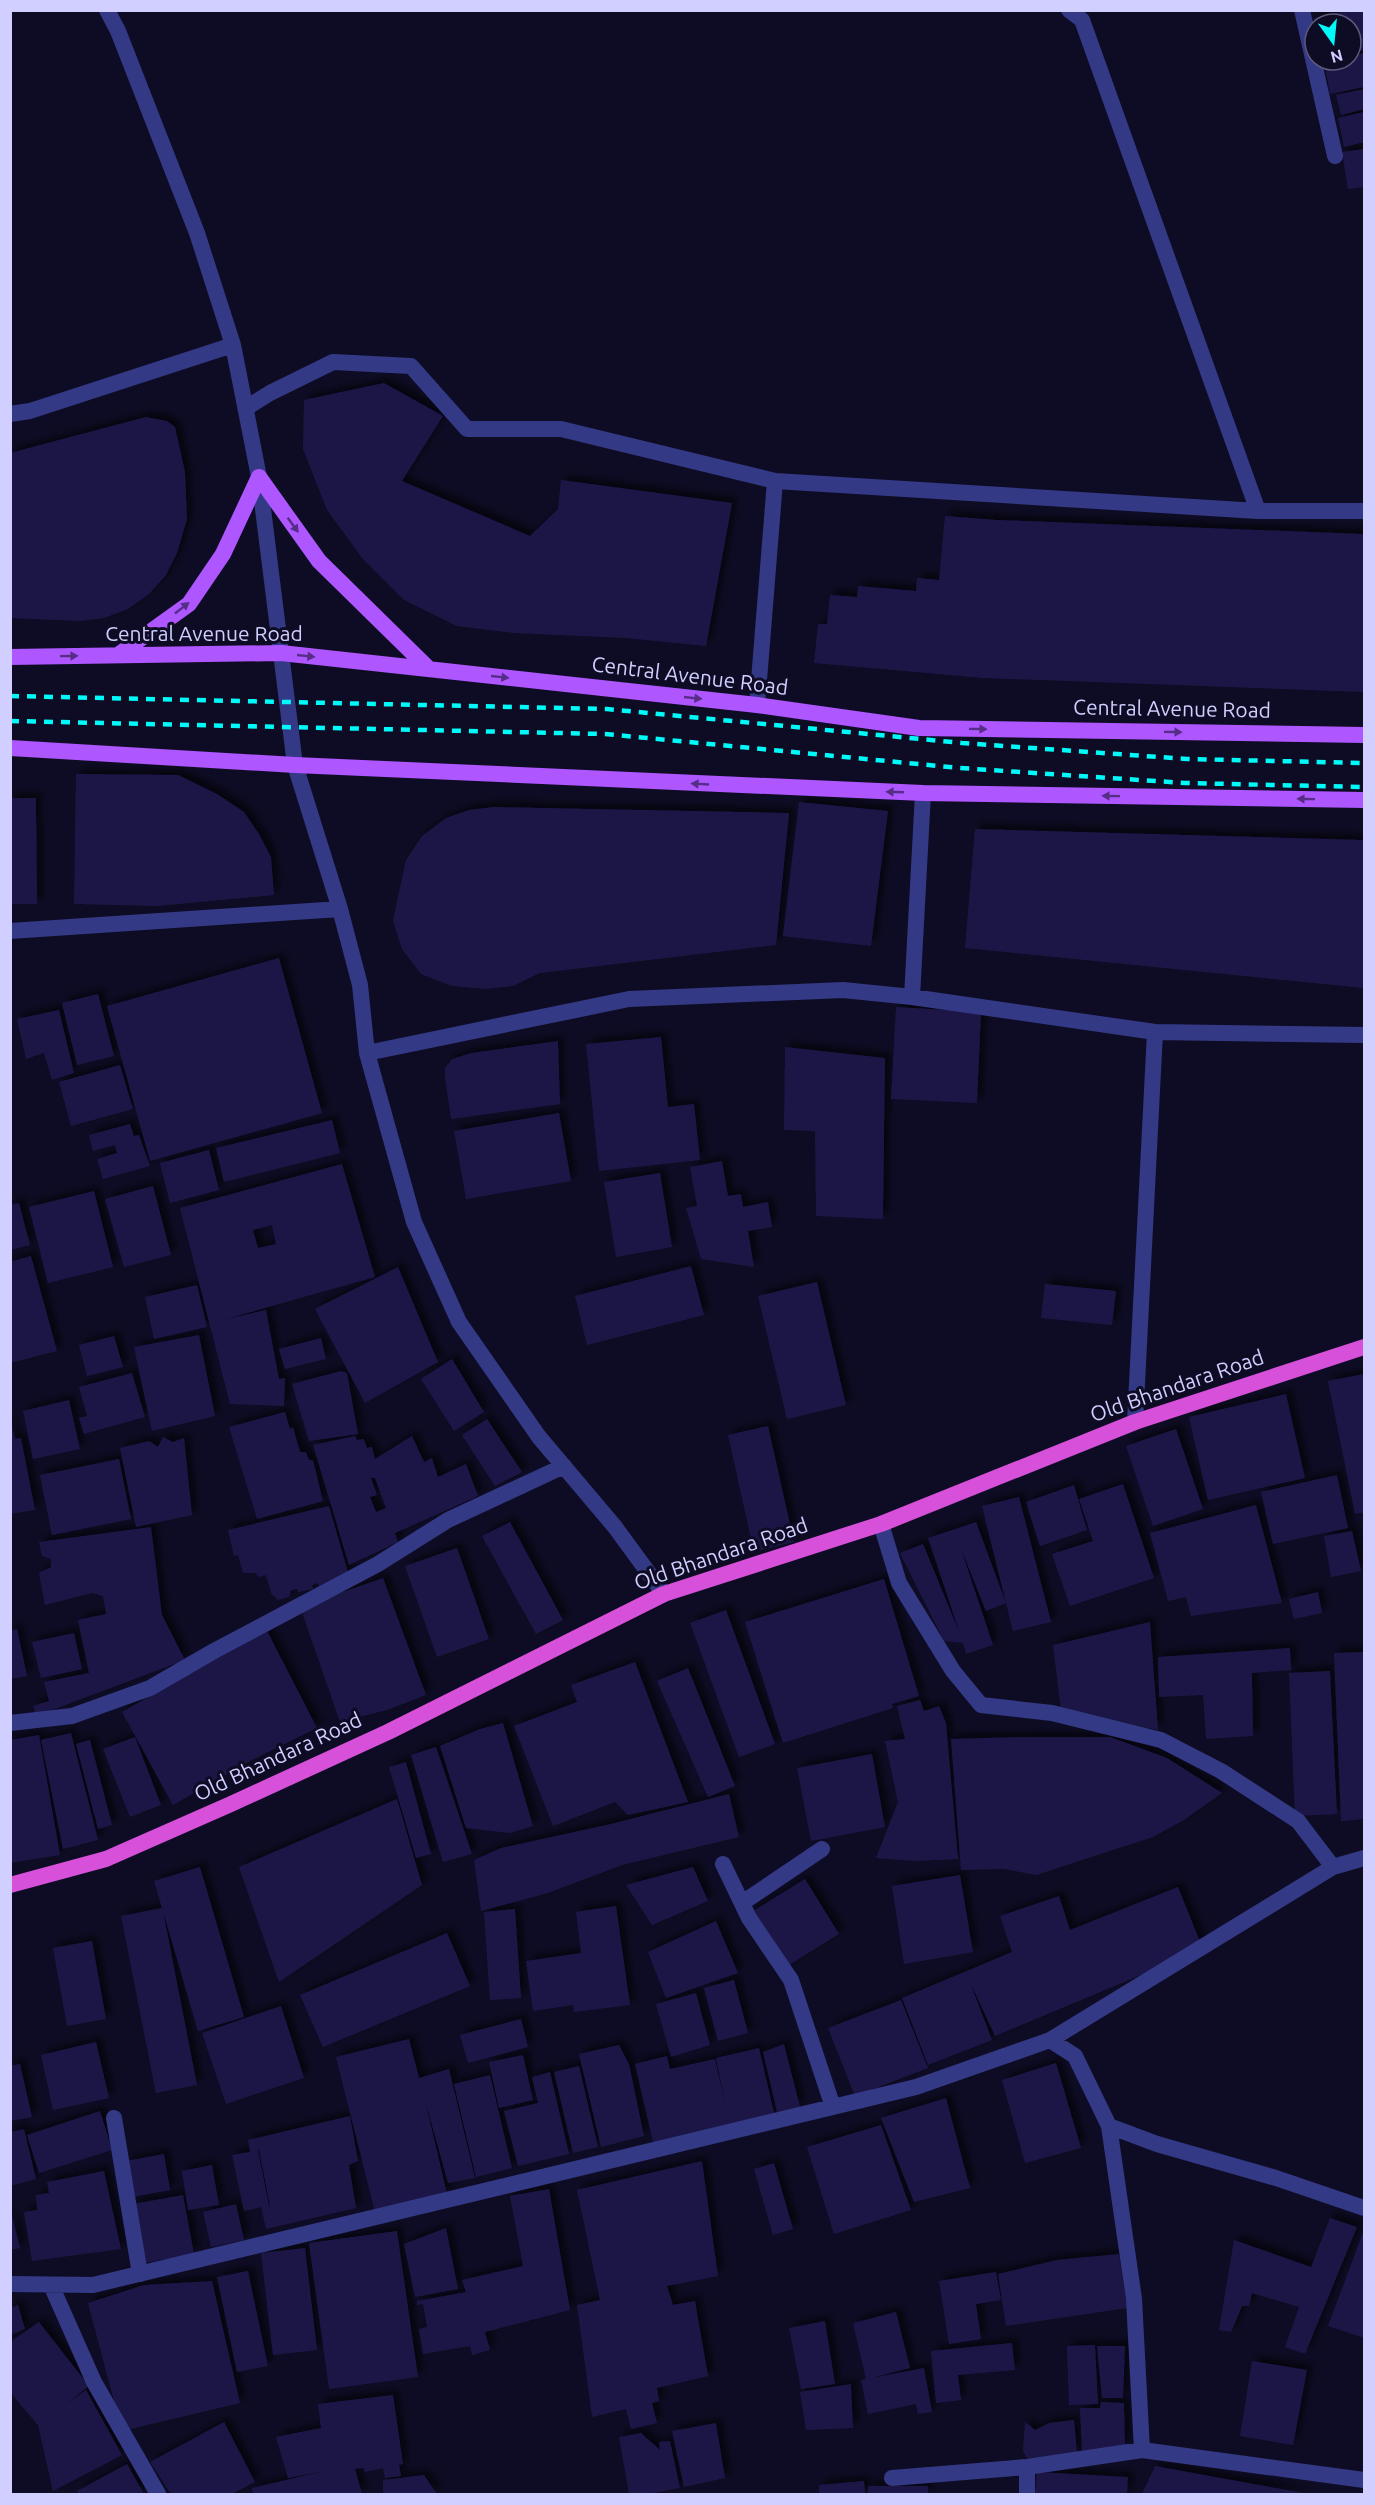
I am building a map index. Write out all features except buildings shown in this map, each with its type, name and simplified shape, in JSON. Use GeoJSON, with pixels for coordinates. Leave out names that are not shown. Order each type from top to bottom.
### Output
{"type":"FeatureCollection","features":[{"type":"Feature","properties":{"kind":"highway","name":"Old Bhandara Road"},"geometry":{"type":"LineString","coordinates":[[10,1885],[106,1859],[231,1804],[388,1732],[664,1594],[881,1524],[1135,1422],[1365,1347]]}},
{"type":"Feature","properties":{"kind":"main road"},"geometry":{"type":"LineString","coordinates":[[118,656],[189,603],[223,554],[259,477],[319,561],[429,669]]}},
{"type":"Feature","properties":{"kind":"main road","name":"Central Avenue Road"},"geometry":{"type":"LineString","coordinates":[[10,657],[281,653],[757,705],[919,728],[1365,735]]}},
{"type":"Feature","properties":{"kind":"main road"},"geometry":{"type":"LineString","coordinates":[[10,748],[295,765],[923,793],[1365,800]]}},
{"type":"Feature","properties":{"kind":"street"},"geometry":{"type":"LineString","coordinates":[[107,10],[118,31],[197,233],[233,345],[259,477],[295,765],[340,909],[360,985],[367,1053],[414,1222],[459,1322],[539,1437],[615,1527],[664,1594]]}},
{"type":"Feature","properties":{"kind":"street"},"geometry":{"type":"LineString","coordinates":[[1069,10],[1082,20],[1258,511]]}},
{"type":"Feature","properties":{"kind":"street"},"geometry":{"type":"LineString","coordinates":[[1302,10],[1335,156]]}},
{"type":"Feature","properties":{"kind":"street"},"geometry":{"type":"LineString","coordinates":[[10,414],[30,411],[233,345]]}},
{"type":"Feature","properties":{"kind":"street"},"geometry":{"type":"LineString","coordinates":[[246,408],[270,393],[333,362],[411,366],[467,429],[561,429],[775,481],[1258,511],[1365,512]]}},
{"type":"Feature","properties":{"kind":"street"},"geometry":{"type":"LineString","coordinates":[[757,705],[775,481]]}},
{"type":"Feature","properties":{"kind":"street"},"geometry":{"type":"LineString","coordinates":[[912,997],[923,793]]}},
{"type":"Feature","properties":{"kind":"street"},"geometry":{"type":"LineString","coordinates":[[10,931],[340,909]]}},
{"type":"Feature","properties":{"kind":"street"},"geometry":{"type":"LineString","coordinates":[[367,1053],[629,999],[843,990],[912,997],[1155,1032],[1365,1035]]}},
{"type":"Feature","properties":{"kind":"street"},"geometry":{"type":"LineString","coordinates":[[1135,1422],[1155,1032]]}},
{"type":"Feature","properties":{"kind":"street"},"geometry":{"type":"LineString","coordinates":[[10,1723],[72,1716],[150,1688],[214,1651],[378,1564],[448,1520],[564,1466]]}},
{"type":"Feature","properties":{"kind":"street"},"geometry":{"type":"LineString","coordinates":[[881,1524],[899,1583],[953,1671],[981,1705],[1052,1713],[1161,1740],[1221,1771],[1298,1821],[1333,1866]]}},
{"type":"Feature","properties":{"kind":"street"},"geometry":{"type":"LineString","coordinates":[[742,1903],[822,1849]]}},
{"type":"Feature","properties":{"kind":"street"},"geometry":{"type":"LineString","coordinates":[[10,2284],[93,2285],[916,2087],[1050,2040],[1333,1866],[1365,1858]]}},
{"type":"Feature","properties":{"kind":"street"},"geometry":{"type":"LineString","coordinates":[[723,1864],[742,1903],[790,1980],[833,2107]]}},
{"type":"Feature","properties":{"kind":"street"},"geometry":{"type":"LineString","coordinates":[[1050,2040],[1075,2056],[1109,2126],[1134,2299],[1142,2450]]}},
{"type":"Feature","properties":{"kind":"street"},"geometry":{"type":"LineString","coordinates":[[114,2118],[140,2274]]}},
{"type":"Feature","properties":{"kind":"street"},"geometry":{"type":"LineString","coordinates":[[1109,2126],[1157,2144],[1276,2178],[1365,2208]]}},
{"type":"Feature","properties":{"kind":"street"},"geometry":{"type":"LineString","coordinates":[[51,2284],[94,2382],[158,2494]]}},
{"type":"Feature","properties":{"kind":"street"},"geometry":{"type":"LineString","coordinates":[[892,2478],[1027,2467],[1142,2450],[1365,2480]]}},
{"type":"Feature","properties":{"kind":"street"},"geometry":{"type":"LineString","coordinates":[[1027,2467],[1027,2494]]}},
{"type":"Feature","properties":{"kind":"railway"},"geometry":{"type":"LineString","coordinates":[[10,696],[607,709],[962,743],[1187,759],[1364,763]]}},
{"type":"Feature","properties":{"kind":"railway"},"geometry":{"type":"LineString","coordinates":[[10,721],[605,734],[960,768],[1185,783],[1364,787]]}}]}
